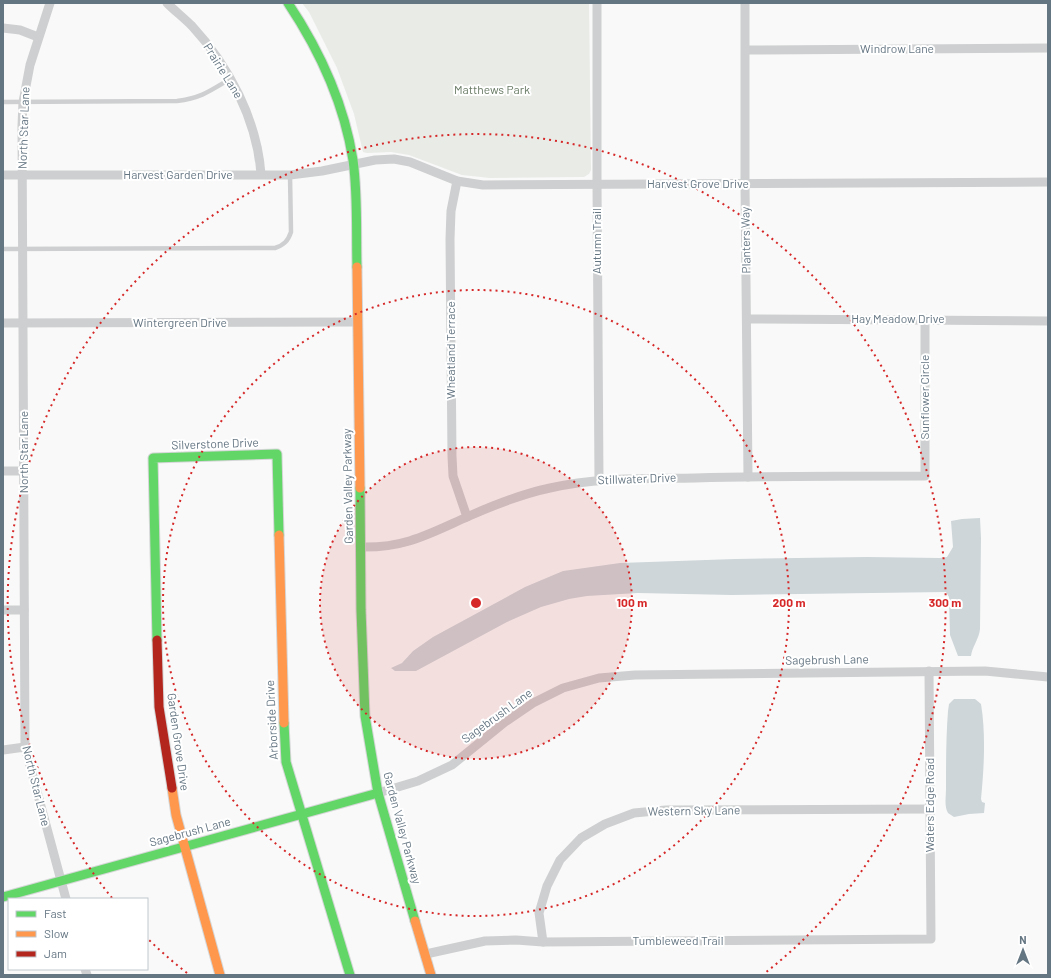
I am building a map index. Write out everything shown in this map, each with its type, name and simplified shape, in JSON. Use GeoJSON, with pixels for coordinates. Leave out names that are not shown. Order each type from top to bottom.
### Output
{"type":"FeatureCollection","features":[{"type":"Feature","properties":{"kind":"street","name":"North Star Lane"},"geometry":{"type":"LineString","coordinates":[[50,3],[30,65],[22,126],[25,748],[66,898]]}},
{"type":"Feature","properties":{"kind":"street","name":"Prairie Lane"},"geometry":{"type":"LineString","coordinates":[[167,3],[196,31],[216,56],[230,78],[250,121],[258,148],[261,174]]}},
{"type":"Feature","properties":{"kind":"street","name":"Garden Valley Parkway"},"geometry":{"type":"LineString","coordinates":[[288,3],[310,38],[335,94],[348,137],[352,164],[356,200],[361,610],[365,716],[378,793],[431,975]]}},
{"type":"Feature","properties":{"kind":"street","name":"Autumn Trail"},"geometry":{"type":"LineString","coordinates":[[597,3],[600,480]]}},
{"type":"Feature","properties":{"kind":"street","name":"Planters Way"},"geometry":{"type":"LineString","coordinates":[[745,3],[748,477]]}},
{"type":"Feature","properties":{"kind":"street"},"geometry":{"type":"LineString","coordinates":[[3,28],[20,30],[38,37]]}},
{"type":"Feature","properties":{"kind":"street","name":"Windrow Lane"},"geometry":{"type":"LineString","coordinates":[[746,50],[1048,48]]}},
{"type":"Feature","properties":{"kind":"street","name":"Harvest Grove Drive"},"geometry":{"type":"LineString","coordinates":[[352,164],[375,160],[394,159],[410,162],[457,181],[483,185],[1048,182]]}},
{"type":"Feature","properties":{"kind":"street","name":"Harvest Garden Drive"},"geometry":{"type":"LineString","coordinates":[[3,176],[290,175],[352,164]]}},
{"type":"Feature","properties":{"kind":"street","name":"Wheatland Terrace"},"geometry":{"type":"LineString","coordinates":[[457,181],[451,211],[450,239],[452,456],[453,476],[467,517]]}},
{"type":"Feature","properties":{"kind":"street","name":"Hay Meadow Drive"},"geometry":{"type":"LineString","coordinates":[[748,319],[1048,321]]}},
{"type":"Feature","properties":{"kind":"street","name":"Sunflower Circle"},"geometry":{"type":"LineString","coordinates":[[925,319],[925,476]]}},
{"type":"Feature","properties":{"kind":"street","name":"Wintergreen Drive"},"geometry":{"type":"LineString","coordinates":[[3,323],[357,322]]}},
{"type":"Feature","properties":{"kind":"street","name":"Silverstone Drive"},"geometry":{"type":"LineString","coordinates":[[153,458],[277,454]]}},
{"type":"Feature","properties":{"kind":"street","name":"Arborside Drive"},"geometry":{"type":"LineString","coordinates":[[277,454],[282,690],[286,762],[350,975]]}},
{"type":"Feature","properties":{"kind":"street","name":"Garden Grove Drive"},"geometry":{"type":"LineString","coordinates":[[153,458],[159,707],[176,815],[220,975]]}},
{"type":"Feature","properties":{"kind":"street"},"geometry":{"type":"LineString","coordinates":[[3,471],[24,471]]}},
{"type":"Feature","properties":{"kind":"street","name":"Stillwater Drive"},"geometry":{"type":"LineString","coordinates":[[361,547],[380,547],[411,541],[505,501],[550,488],[600,480],[925,476]]}},
{"type":"Feature","properties":{"kind":"street"},"geometry":{"type":"LineString","coordinates":[[3,610],[24,610]]}},
{"type":"Feature","properties":{"kind":"street","name":"Sagebrush Lane"},"geometry":{"type":"LineString","coordinates":[[3,897],[418,781],[452,765],[505,722],[533,703],[562,688],[600,678],[636,675],[929,671],[985,671],[1048,677]]}},
{"type":"Feature","properties":{"kind":"street","name":"Waters Edge Road"},"geometry":{"type":"LineString","coordinates":[[929,671],[931,939]]}},
{"type":"Feature","properties":{"kind":"street"},"geometry":{"type":"LineString","coordinates":[[3,750],[25,748]]}},
{"type":"Feature","properties":{"kind":"street","name":"Western Sky Lane"},"geometry":{"type":"LineString","coordinates":[[543,942],[539,913],[547,886],[560,860],[581,838],[605,824],[634,813],[666,810],[930,809]]}},
{"type":"Feature","properties":{"kind":"street","name":"Tumbleweed Trail"},"geometry":{"type":"LineString","coordinates":[[426,954],[485,941],[516,940],[543,942],[931,939]]}},
{"type":"Feature","properties":{"kind":"lane"},"geometry":{"type":"LineString","coordinates":[[3,102],[191,100],[203,96],[230,78]]}},
{"type":"Feature","properties":{"kind":"lane"},"geometry":{"type":"LineString","coordinates":[[3,249],[275,248],[283,245],[288,240],[291,232],[290,175]]}},
{"type":"Feature","properties":{"kind":"green space","name":"Matthews Park"},"geometry":{"type":"Polygon","coordinates":[[[302,3],[589,3],[591,170],[589,174],[584,177],[490,178],[462,175],[409,155],[391,152],[363,152],[354,114],[337,68],[309,12],[302,3]]]}},
{"type":"Feature","properties":{"kind":"shaded area"},"geometry":{"type":"Polygon","coordinates":[[[980,518],[980,629],[971,656],[958,656],[950,635],[949,597],[946,592],[732,595],[638,593],[587,596],[569,599],[541,607],[507,622],[416,671],[395,671],[391,668],[402,663],[413,651],[433,637],[525,587],[563,571],[620,563],[735,559],[867,557],[940,558],[947,557],[953,547],[951,521],[980,518]]]}},
{"type":"Feature","properties":{"kind":"shaded area"},"geometry":{"type":"Polygon","coordinates":[[[954,699],[975,699],[981,704],[984,727],[984,752],[981,799],[982,802],[985,803],[984,813],[954,817],[948,813],[946,807],[946,740],[949,704],[954,699]]]}},
{"type":"Feature","properties":{"kind":"traffic: fast"},"geometry":{"type":"LineString","coordinates":[[288,3],[300,21],[320,59],[344,118],[355,173],[357,267]]}},
{"type":"Feature","properties":{"kind":"traffic: fast"},"geometry":{"type":"LineString","coordinates":[[157,640],[153,458],[277,454],[279,535]]}},
{"type":"Feature","properties":{"kind":"traffic: fast"},"geometry":{"type":"LineString","coordinates":[[360,488],[361,610],[365,716],[378,793],[415,921]]}},
{"type":"Feature","properties":{"kind":"traffic: fast"},"geometry":{"type":"LineString","coordinates":[[284,723],[286,762],[350,975]]}},
{"type":"Feature","properties":{"kind":"traffic: fast"},"geometry":{"type":"LineString","coordinates":[[3,897],[378,793]]}},
{"type":"Feature","properties":{"kind":"traffic: slow"},"geometry":{"type":"LineString","coordinates":[[357,267],[360,488]]}},
{"type":"Feature","properties":{"kind":"traffic: slow"},"geometry":{"type":"LineString","coordinates":[[279,535],[284,723]]}},
{"type":"Feature","properties":{"kind":"traffic: slow"},"geometry":{"type":"LineString","coordinates":[[172,788],[176,815],[220,975]]}},
{"type":"Feature","properties":{"kind":"traffic: slow"},"geometry":{"type":"LineString","coordinates":[[415,921],[431,975]]}},
{"type":"Feature","properties":{"kind":"traffic: jam"},"geometry":{"type":"LineString","coordinates":[[157,640],[159,707],[172,788]]}}]}
